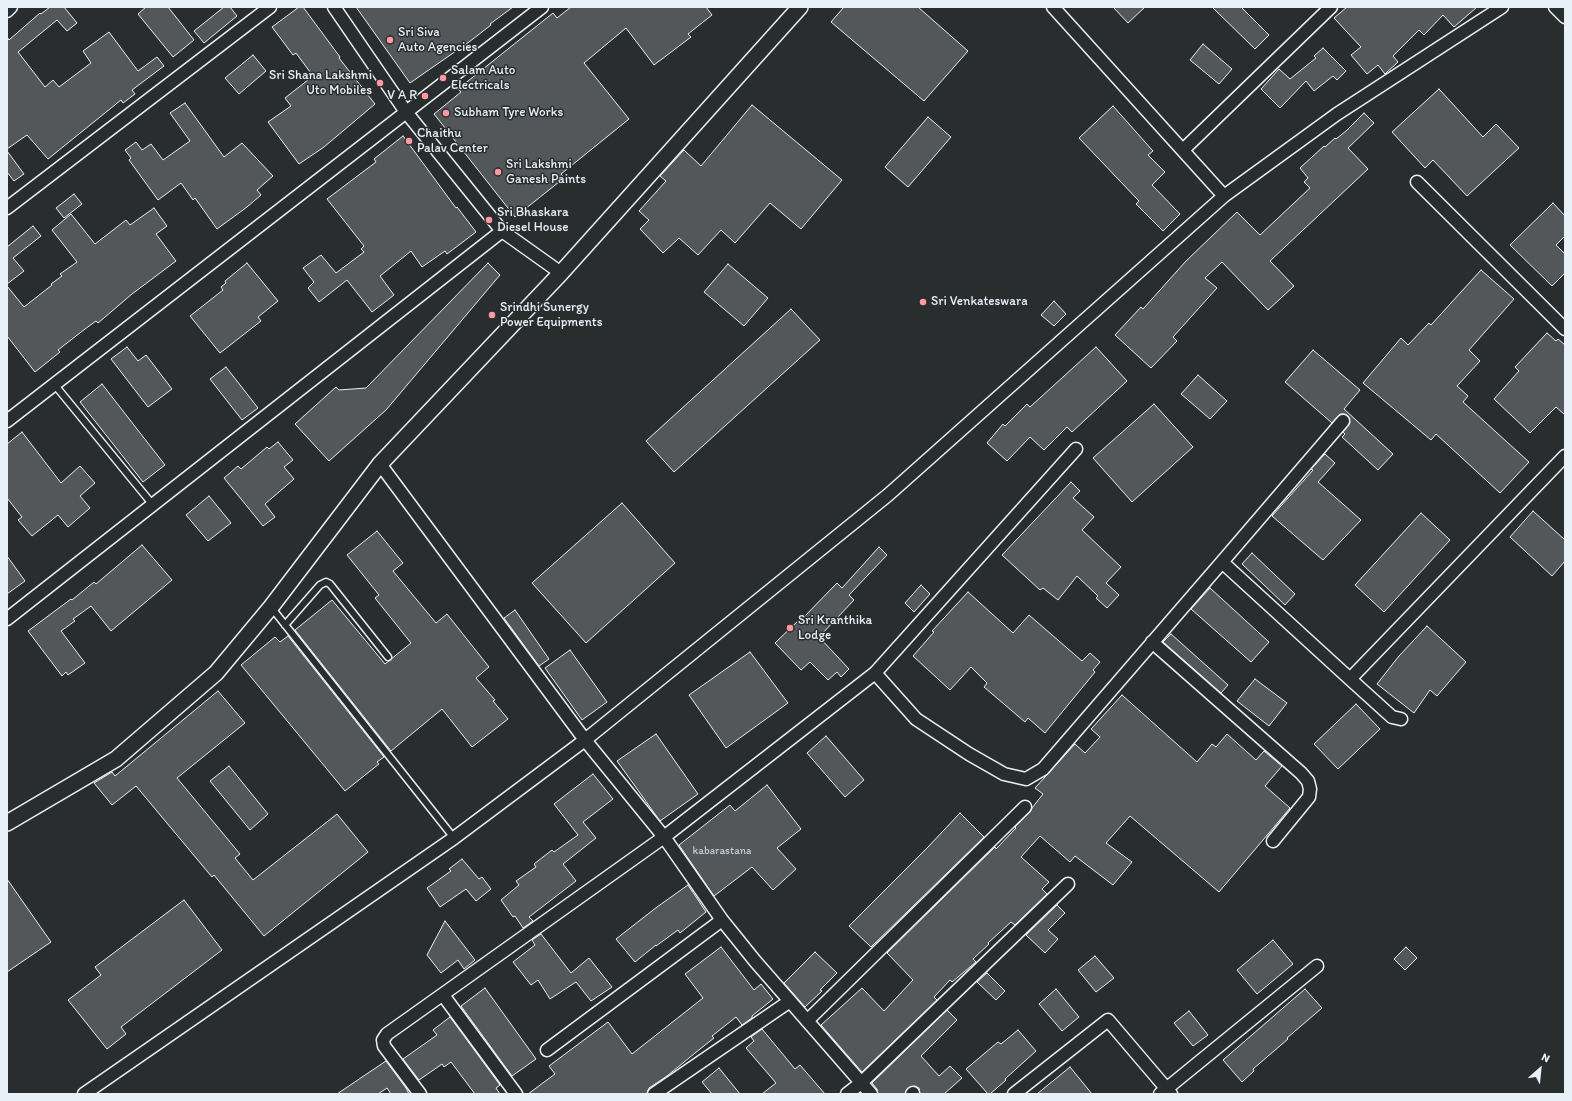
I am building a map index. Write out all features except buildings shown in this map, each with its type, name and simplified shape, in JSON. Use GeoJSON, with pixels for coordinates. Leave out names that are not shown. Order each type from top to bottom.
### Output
{"type":"FeatureCollection","features":[{"type":"Feature","properties":{"kind":"street"},"geometry":{"type":"LineString","coordinates":[[7,10],[12,7]]}},
{"type":"Feature","properties":{"kind":"street"},"geometry":{"type":"LineString","coordinates":[[7,208],[270,7]]}},
{"type":"Feature","properties":{"kind":"street"},"geometry":{"type":"LineString","coordinates":[[334,7],[406,112],[502,231],[561,273]]}},
{"type":"Feature","properties":{"kind":"street"},"geometry":{"type":"LineString","coordinates":[[7,421],[542,7]]}},
{"type":"Feature","properties":{"kind":"street"},"geometry":{"type":"LineString","coordinates":[[7,823],[116,759],[216,673],[271,607],[380,464],[561,273],[800,7]]}},
{"type":"Feature","properties":{"kind":"street"},"geometry":{"type":"LineString","coordinates":[[1053,7],[1224,196]]}},
{"type":"Feature","properties":{"kind":"street"},"geometry":{"type":"LineString","coordinates":[[1183,150],[1331,7]]}},
{"type":"Feature","properties":{"kind":"street"},"geometry":{"type":"LineString","coordinates":[[84,1094],[454,838],[585,740],[888,495],[1224,196],[1337,114],[1502,7]]}},
{"type":"Feature","properties":{"kind":"street"},"geometry":{"type":"LineString","coordinates":[[1555,7],[1565,17]]}},
{"type":"Feature","properties":{"kind":"street"},"geometry":{"type":"LineString","coordinates":[[1417,182],[1565,329]]}},
{"type":"Feature","properties":{"kind":"street"},"geometry":{"type":"LineString","coordinates":[[7,619],[502,231]]}},
{"type":"Feature","properties":{"kind":"street"},"geometry":{"type":"LineString","coordinates":[[875,673],[916,719],[968,754],[1004,774],[1026,779],[1044,769],[1343,421]]}},
{"type":"Feature","properties":{"kind":"street"},"geometry":{"type":"LineString","coordinates":[[420,1094],[384,1046],[383,1040],[388,1034],[664,837],[875,673],[1076,449]]}},
{"type":"Feature","properties":{"kind":"street"},"geometry":{"type":"LineString","coordinates":[[1350,679],[1565,456]]}},
{"type":"Feature","properties":{"kind":"street"},"geometry":{"type":"LineString","coordinates":[[380,464],[585,740],[664,837],[722,920],[871,1094]]}},
{"type":"Feature","properties":{"kind":"street"},"geometry":{"type":"LineString","coordinates":[[1222,562],[1392,717],[1401,719]]}},
{"type":"Feature","properties":{"kind":"street"},"geometry":{"type":"LineString","coordinates":[[1152,642],[1302,773],[1308,781],[1310,789],[1309,797],[1273,841]]}},
{"type":"Feature","properties":{"kind":"street"},"geometry":{"type":"LineString","coordinates":[[807,1021],[1025,807]]}},
{"type":"Feature","properties":{"kind":"street"},"geometry":{"type":"LineString","coordinates":[[847,1094],[861,1083],[1068,884]]}},
{"type":"Feature","properties":{"kind":"street"},"geometry":{"type":"LineString","coordinates":[[547,1050],[722,920]]}},
{"type":"Feature","properties":{"kind":"street"},"geometry":{"type":"LineString","coordinates":[[1014,1094],[1108,1020],[1166,1092],[1317,966]]}},
{"type":"Feature","properties":{"kind":"street"},"geometry":{"type":"LineString","coordinates":[[443,995],[516,1094]]}},
{"type":"Feature","properties":{"kind":"street"},"geometry":{"type":"LineString","coordinates":[[654,1094],[790,1001]]}},
{"type":"Feature","properties":{"kind":"lane"},"geometry":{"type":"LineString","coordinates":[[54,384],[153,505]]}},
{"type":"Feature","properties":{"kind":"lane"},"geometry":{"type":"LineString","coordinates":[[285,625],[320,585],[326,582],[330,584],[388,657]]}},
{"type":"Feature","properties":{"kind":"lane"},"geometry":{"type":"LineString","coordinates":[[271,607],[454,838]]}},
{"type":"Feature","properties":{"kind":"place","name":"Sri Siva Auto Agencies"},"geometry":{"type":"Point","coordinates":[390,40]}},
{"type":"Feature","properties":{"kind":"place","name":"Salam Auto Electricals"},"geometry":{"type":"Point","coordinates":[443,78]}},
{"type":"Feature","properties":{"kind":"place","name":"Sri Shana Lakshmi Uto Mobiles"},"geometry":{"type":"Point","coordinates":[380,83]}},
{"type":"Feature","properties":{"kind":"place","name":"V A R"},"geometry":{"type":"Point","coordinates":[425,96]}},
{"type":"Feature","properties":{"kind":"place","name":"Subham Tyre Works"},"geometry":{"type":"Point","coordinates":[446,113]}},
{"type":"Feature","properties":{"kind":"place","name":"Chaithu Palav Center"},"geometry":{"type":"Point","coordinates":[409,141]}},
{"type":"Feature","properties":{"kind":"place","name":"Sri Lakshmi Ganesh Paints"},"geometry":{"type":"Point","coordinates":[498,172]}},
{"type":"Feature","properties":{"kind":"place","name":"Sri Bhaskara Diesel House"},"geometry":{"type":"Point","coordinates":[489,220]}},
{"type":"Feature","properties":{"kind":"place","name":"Sri Venkateswara"},"geometry":{"type":"Point","coordinates":[923,302]}},
{"type":"Feature","properties":{"kind":"place","name":"Srindhi Sunergy Power Equipments"},"geometry":{"type":"Point","coordinates":[492,315]}},
{"type":"Feature","properties":{"kind":"place","name":"Sri Kranthika Lodge"},"geometry":{"type":"Point","coordinates":[790,628]}}]}
